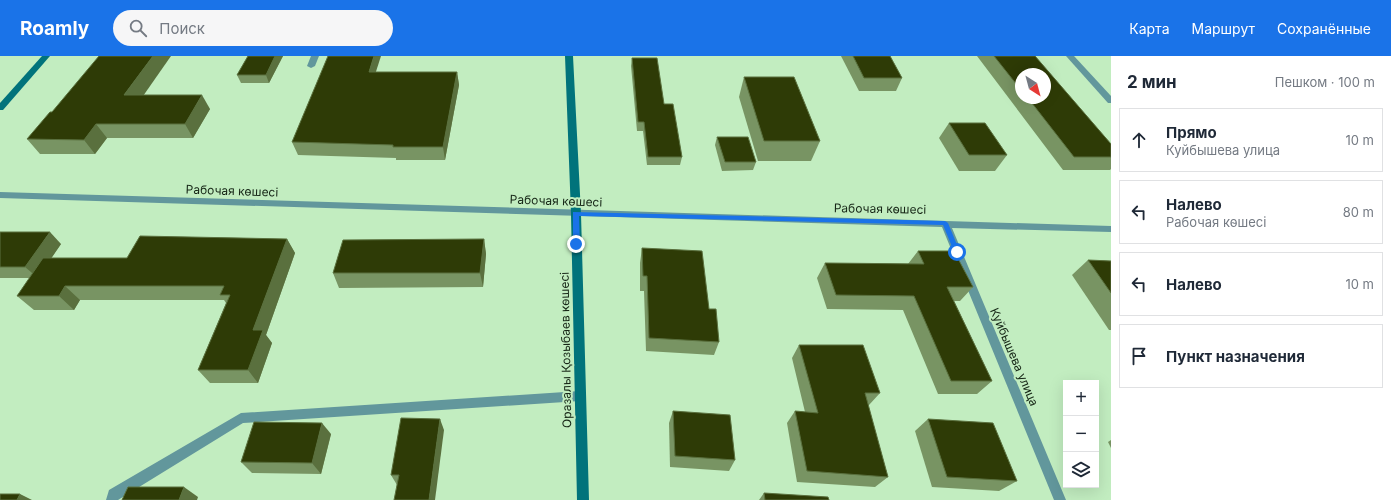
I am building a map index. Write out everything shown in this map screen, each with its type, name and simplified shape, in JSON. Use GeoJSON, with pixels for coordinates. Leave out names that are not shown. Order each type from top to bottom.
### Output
{"type":"FeatureCollection","features":[{"type":"Feature","properties":{"kind":"street"},"geometry":{"type":"LineString","coordinates":[[0,108],[46,56]]}},
{"type":"Feature","properties":{"kind":"street"},"geometry":{"type":"LineString","coordinates":[[311,66],[315,56]]}},
{"type":"Feature","properties":{"kind":"street","name":"Оразалы Қозыбаев көшесі"},"geometry":{"type":"LineString","coordinates":[[569,56],[576,214],[583,500]]}},
{"type":"Feature","properties":{"kind":"street"},"geometry":{"type":"LineString","coordinates":[[1070,56],[1111,101]]}},
{"type":"Feature","properties":{"kind":"street","name":"Рабочая көшесі"},"geometry":{"type":"LineString","coordinates":[[0,196],[1111,229]]}},
{"type":"Feature","properties":{"kind":"street","name":"Куйбышева улица"},"geometry":{"type":"LineString","coordinates":[[945,223],[1060,500]]}},
{"type":"Feature","properties":{"kind":"street"},"geometry":{"type":"LineString","coordinates":[[112,500],[114,495],[241,418],[580,396]]}},
{"type":"Feature","properties":{"kind":"building"},"geometry":{"type":"Polygon","coordinates":[[[99,56],[153,56],[124,95],[202,95],[185,124],[96,124],[84,140],[27,139],[99,56]]]}},
{"type":"Feature","properties":{"kind":"building"},"geometry":{"type":"Polygon","coordinates":[[[248,56],[275,56],[266,75],[237,75],[248,56]]]}},
{"type":"Feature","properties":{"kind":"building"},"geometry":{"type":"Polygon","coordinates":[[[328,56],[374,56],[369,72],[457,72],[443,147],[393,147],[393,145],[292,142],[328,56]]]}},
{"type":"Feature","properties":{"kind":"building"},"geometry":{"type":"Polygon","coordinates":[[[853,56],[890,56],[902,78],[864,78],[853,56]]]}},
{"type":"Feature","properties":{"kind":"building"},"geometry":{"type":"Polygon","coordinates":[[[994,56],[1035,56],[1045,68],[1015,68],[1015,82],[994,56]]]}},
{"type":"Feature","properties":{"kind":"building"},"geometry":{"type":"Polygon","coordinates":[[[632,58],[657,58],[664,104],[673,104],[682,157],[648,157],[644,122],[638,122],[632,58]]]}},
{"type":"Feature","properties":{"kind":"building"},"geometry":{"type":"Polygon","coordinates":[[[1051,75],[1111,144],[1111,157],[1074,157],[1033,104],[1051,104],[1051,75]]]}},
{"type":"Feature","properties":{"kind":"building"},"geometry":{"type":"Polygon","coordinates":[[[744,77],[794,77],[820,141],[764,141],[744,77]]]}},
{"type":"Feature","properties":{"kind":"building"},"geometry":{"type":"Polygon","coordinates":[[[949,123],[985,123],[1007,155],[969,155],[949,123]]]}},
{"type":"Feature","properties":{"kind":"building"},"geometry":{"type":"Polygon","coordinates":[[[717,137],[748,137],[756,162],[725,162],[717,137]]]}},
{"type":"Feature","properties":{"kind":"building"},"geometry":{"type":"Polygon","coordinates":[[[0,232],[50,232],[25,267],[0,267],[0,232]]]}},
{"type":"Feature","properties":{"kind":"building"},"geometry":{"type":"Polygon","coordinates":[[[140,236],[287,239],[253,330],[263,330],[248,370],[198,370],[230,295],[220,295],[224,286],[65,286],[59,296],[17,296],[43,258],[127,258],[140,236]]]}},
{"type":"Feature","properties":{"kind":"building"},"geometry":{"type":"Polygon","coordinates":[[[484,239],[480,273],[333,273],[343,240],[484,239]]]}},
{"type":"Feature","properties":{"kind":"building"},"geometry":{"type":"Polygon","coordinates":[[[642,248],[702,251],[709,309],[716,309],[719,342],[649,338],[647,276],[643,276],[642,248]]]}},
{"type":"Feature","properties":{"kind":"building"},"geometry":{"type":"Polygon","coordinates":[[[918,251],[954,251],[973,287],[947,287],[992,381],[951,381],[914,296],[836,295],[825,263],[924,264],[918,251]]]}},
{"type":"Feature","properties":{"kind":"building"},"geometry":{"type":"Polygon","coordinates":[[[1088,260],[1111,261],[1111,293],[1088,260]]]}},
{"type":"Feature","properties":{"kind":"building"},"geometry":{"type":"Polygon","coordinates":[[[799,345],[863,345],[880,393],[865,393],[888,477],[807,471],[795,411],[818,413],[799,345]]]}},
{"type":"Feature","properties":{"kind":"building"},"geometry":{"type":"Polygon","coordinates":[[[673,411],[730,415],[735,460],[675,456],[673,411]]]}},
{"type":"Feature","properties":{"kind":"building"},"geometry":{"type":"Polygon","coordinates":[[[401,418],[440,419],[429,500],[394,500],[399,475],[391,475],[401,418]]]}},
{"type":"Feature","properties":{"kind":"building"},"geometry":{"type":"Polygon","coordinates":[[[928,419],[993,423],[1017,481],[947,477],[928,419]]]}},
{"type":"Feature","properties":{"kind":"building"},"geometry":{"type":"Polygon","coordinates":[[[254,422],[322,423],[312,463],[241,462],[254,422]]]}},
{"type":"Feature","properties":{"kind":"building"},"geometry":{"type":"Polygon","coordinates":[[[128,487],[184,487],[179,500],[122,500],[128,487]]]}},
{"type":"Feature","properties":{"kind":"building"},"geometry":{"type":"Polygon","coordinates":[[[764,493],[828,497],[829,500],[765,500],[764,493]]]}},
{"type":"Feature","properties":{"kind":"building"},"geometry":{"type":"Polygon","coordinates":[[[0,494],[20,494],[17,500],[0,500],[0,494]]]}},
{"type":"Feature","properties":{"kind":"route"},"geometry":{"type":"LineString","coordinates":[[576,244],[576,214],[945,223],[957,252]]}}]}
